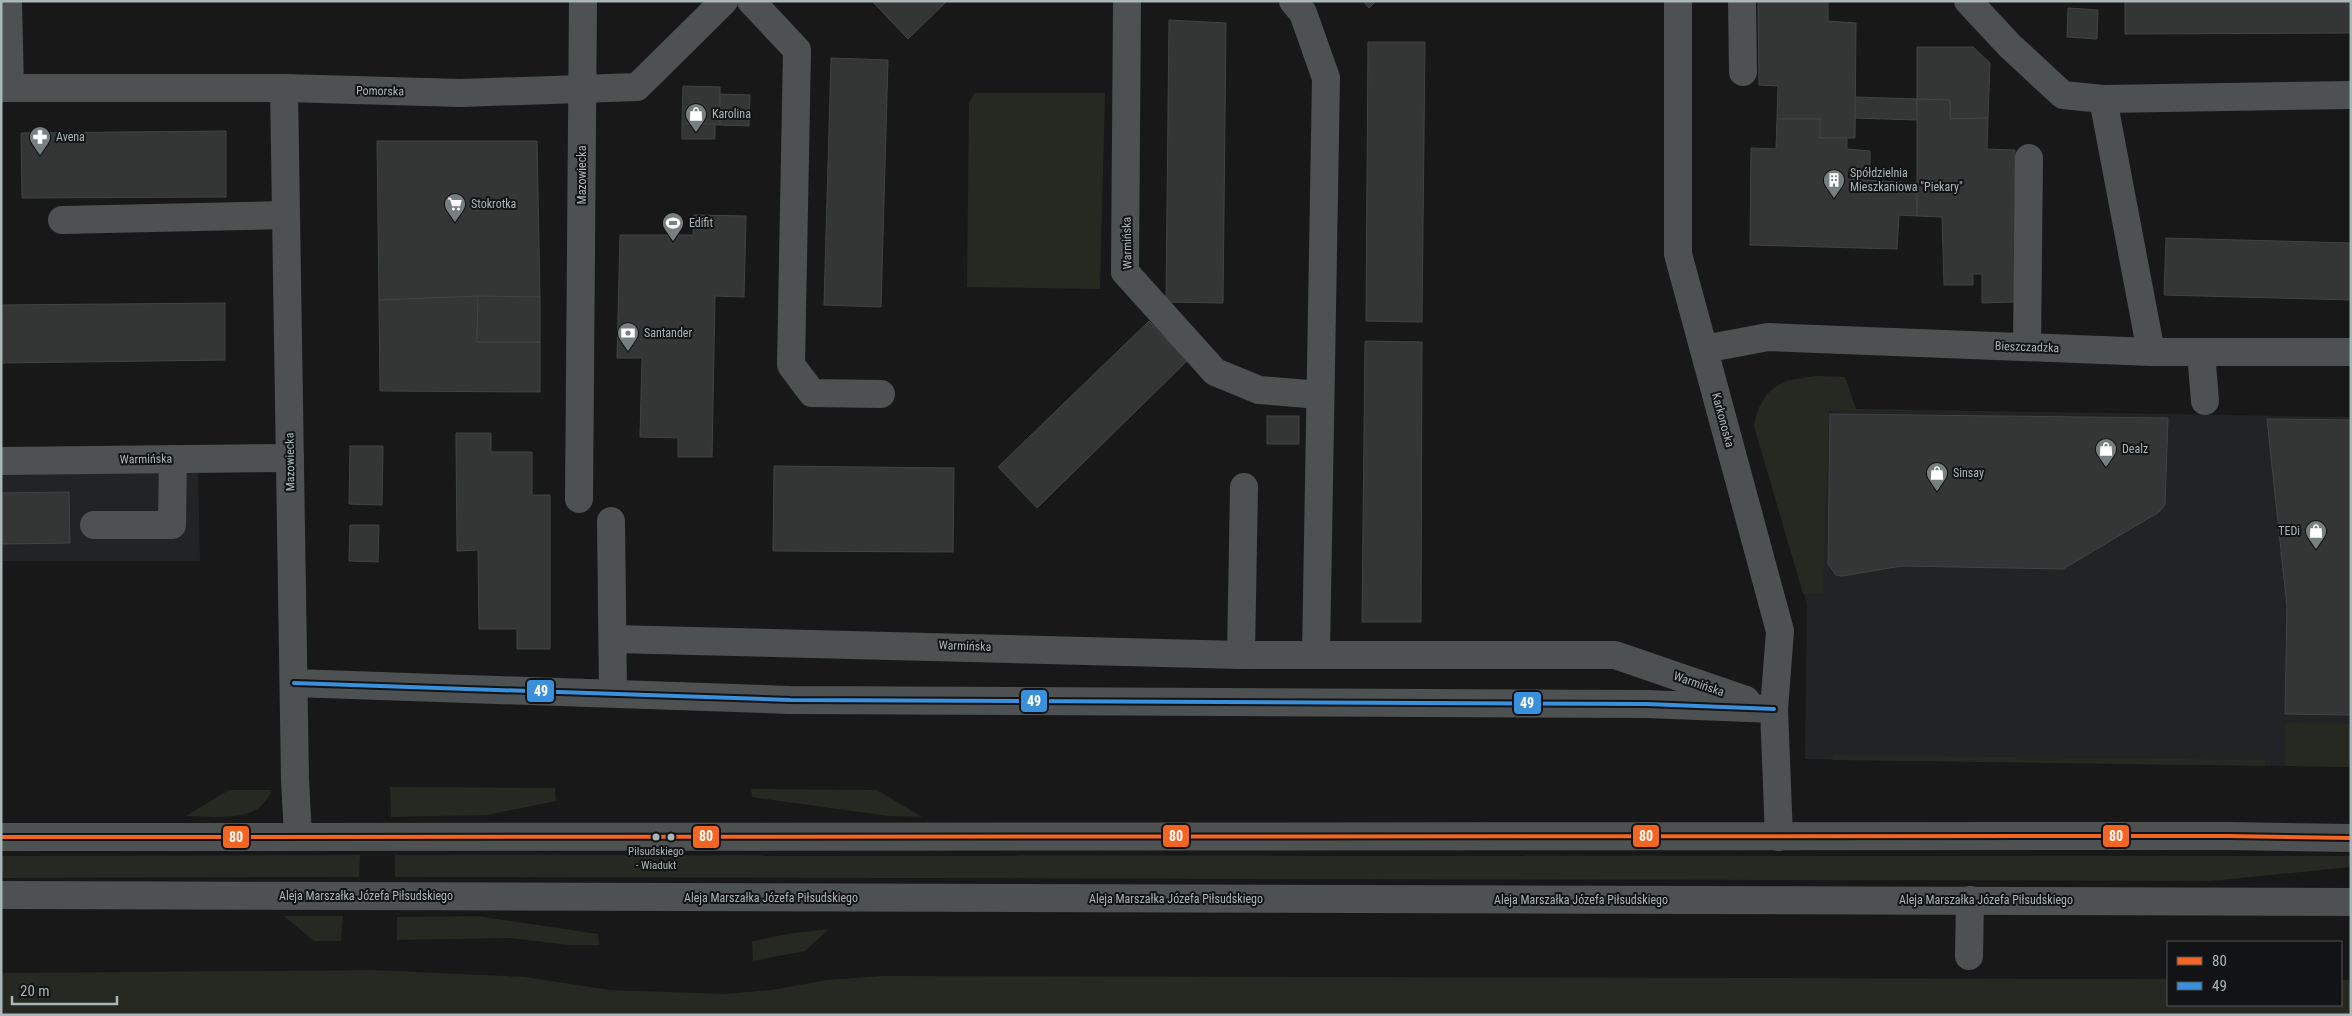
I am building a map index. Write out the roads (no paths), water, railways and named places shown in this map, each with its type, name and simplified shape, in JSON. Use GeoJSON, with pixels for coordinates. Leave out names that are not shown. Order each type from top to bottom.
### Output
{"type":"FeatureCollection","features":[{"type":"Feature","properties":{"kind":"street"},"geometry":{"type":"LineString","coordinates":[[5,88],[8,1]]}},
{"type":"Feature","properties":{"kind":"street","name":"Mazowiecka"},"geometry":{"type":"LineString","coordinates":[[579,499],[583,89],[582,1]]}},
{"type":"Feature","properties":{"kind":"street","name":"Pomorska"},"geometry":{"type":"LineString","coordinates":[[5,88],[284,88],[461,93],[636,87],[724,1]]}},
{"type":"Feature","properties":{"kind":"street"},"geometry":{"type":"LineString","coordinates":[[751,1],[797,50],[790,365],[812,393],[881,394]]}},
{"type":"Feature","properties":{"kind":"street","name":"Warmińska"},"geometry":{"type":"LineString","coordinates":[[1127,1],[1125,272],[1215,372],[1259,390],[1320,395]]}},
{"type":"Feature","properties":{"kind":"street"},"geometry":{"type":"LineString","coordinates":[[1293,1],[1303,13],[1326,78],[1316,655]]}},
{"type":"Feature","properties":{"kind":"street","name":"Karkonoska"},"geometry":{"type":"LineString","coordinates":[[1678,1],[1678,254],[1780,631],[1774,709],[1779,837]]}},
{"type":"Feature","properties":{"kind":"street"},"geometry":{"type":"LineString","coordinates":[[1742,1],[1743,72]]}},
{"type":"Feature","properties":{"kind":"street"},"geometry":{"type":"LineString","coordinates":[[1968,1],[2010,46],[2063,95],[2103,99],[2351,95]]}},
{"type":"Feature","properties":{"kind":"street","name":"Mazowiecka"},"geometry":{"type":"LineString","coordinates":[[284,88],[295,780],[298,836]]}},
{"type":"Feature","properties":{"kind":"street"},"geometry":{"type":"LineString","coordinates":[[2103,99],[2151,352]]}},
{"type":"Feature","properties":{"kind":"street"},"geometry":{"type":"LineString","coordinates":[[2027,347],[2029,158]]}},
{"type":"Feature","properties":{"kind":"street"},"geometry":{"type":"LineString","coordinates":[[62,220],[286,216]]}},
{"type":"Feature","properties":{"kind":"street","name":"Bieszczadzka"},"geometry":{"type":"LineString","coordinates":[[1704,349],[1768,337],[2151,352],[2351,352]]}},
{"type":"Feature","properties":{"kind":"street"},"geometry":{"type":"LineString","coordinates":[[2201,352],[2205,401]]}},
{"type":"Feature","properties":{"kind":"street","name":"Warmińska"},"geometry":{"type":"LineString","coordinates":[[1,461],[290,458]]}},
{"type":"Feature","properties":{"kind":"street"},"geometry":{"type":"LineString","coordinates":[[94,525],[172,525],[174,459]]}},
{"type":"Feature","properties":{"kind":"street"},"geometry":{"type":"LineString","coordinates":[[1241,655],[1244,487]]}},
{"type":"Feature","properties":{"kind":"street"},"geometry":{"type":"LineString","coordinates":[[611,521],[614,638],[613,693]]}},
{"type":"Feature","properties":{"kind":"street","name":"Warmińska"},"geometry":{"type":"LineString","coordinates":[[614,638],[1241,655],[1615,655],[1774,709]]}},
{"type":"Feature","properties":{"kind":"street","name":"Warmińska"},"geometry":{"type":"LineString","coordinates":[[294,683],[790,700],[1638,704],[1774,709]]}},
{"type":"Feature","properties":{"kind":"street"},"geometry":{"type":"LineString","coordinates":[[1,837],[2229,836],[2351,838]]}},
{"type":"Feature","properties":{"kind":"street","name":"Aleja Marszałka Józefa Piłsudskiego"},"geometry":{"type":"LineString","coordinates":[[1,895],[2351,902]]}},
{"type":"Feature","properties":{"kind":"street"},"geometry":{"type":"LineString","coordinates":[[1969,956],[1970,900]]}},
{"type":"Feature","properties":{"kind":"place","name":"Karolina"},"geometry":{"type":"Point","coordinates":[696,133]}},
{"type":"Feature","properties":{"kind":"place","name":"Avena"},"geometry":{"type":"Point","coordinates":[40,156]}},
{"type":"Feature","properties":{"kind":"place","name":"Spółdzielnia Mieszkaniowa \"Piekary\""},"geometry":{"type":"Point","coordinates":[1834,199]}},
{"type":"Feature","properties":{"kind":"place","name":"Stokrotka"},"geometry":{"type":"Point","coordinates":[455,223]}},
{"type":"Feature","properties":{"kind":"place","name":"Edifit"},"geometry":{"type":"Point","coordinates":[673,242]}},
{"type":"Feature","properties":{"kind":"place","name":"Santander"},"geometry":{"type":"Point","coordinates":[628,352]}},
{"type":"Feature","properties":{"kind":"place","name":"Dealz"},"geometry":{"type":"Point","coordinates":[2106,468]}},
{"type":"Feature","properties":{"kind":"place","name":"Sinsay"},"geometry":{"type":"Point","coordinates":[1937,492]}},
{"type":"Feature","properties":{"kind":"place","name":"TEDi"},"geometry":{"type":"Point","coordinates":[2316,550]}},
{"type":"Feature","properties":{"kind":"place","name":"Piłsudskiego - Wiadukt"},"geometry":{"type":"Point","coordinates":[656,837]}}]}
